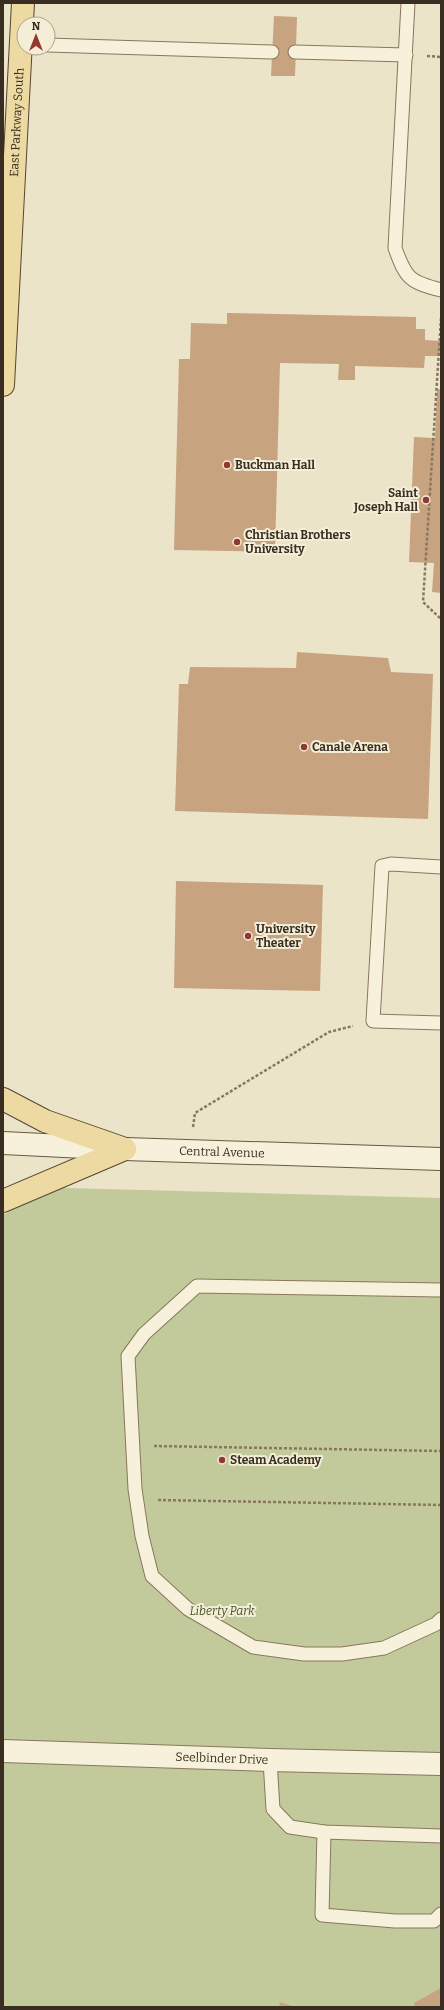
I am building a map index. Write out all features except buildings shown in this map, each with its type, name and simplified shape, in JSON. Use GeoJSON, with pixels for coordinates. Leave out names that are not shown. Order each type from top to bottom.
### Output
{"type":"FeatureCollection","features":[{"type":"Feature","properties":{"kind":"main road","name":"East Parkway South"},"geometry":{"type":"LineString","coordinates":[[23,3],[23,16]]}},
{"type":"Feature","properties":{"kind":"main road","name":"East Parkway South"},"geometry":{"type":"LineString","coordinates":[[3,385],[7,242],[21,56]]}},
{"type":"Feature","properties":{"kind":"main road"},"geometry":{"type":"LineString","coordinates":[[3,1099],[45,1121],[125,1149]]}},
{"type":"Feature","properties":{"kind":"main road","name":"Central Avenue"},"geometry":{"type":"LineString","coordinates":[[3,1143],[125,1149],[441,1159]]}},
{"type":"Feature","properties":{"kind":"main road"},"geometry":{"type":"LineString","coordinates":[[3,1201],[125,1149]]}},
{"type":"Feature","properties":{"kind":"main road","name":"Seelbinder Drive"},"geometry":{"type":"LineString","coordinates":[[3,1751],[441,1764]]}},
{"type":"Feature","properties":{"kind":"lane"},"geometry":{"type":"LineString","coordinates":[[408,3],[395,248],[403,270],[417,284],[441,290]]}},
{"type":"Feature","properties":{"kind":"lane"},"geometry":{"type":"LineString","coordinates":[[56,45],[272,52]]}},
{"type":"Feature","properties":{"kind":"lane"},"geometry":{"type":"LineString","coordinates":[[295,52],[406,56]]}},
{"type":"Feature","properties":{"kind":"lane"},"geometry":{"type":"LineString","coordinates":[[441,867],[391,864],[382,866],[373,1021],[441,1023]]}},
{"type":"Feature","properties":{"kind":"lane"},"geometry":{"type":"LineString","coordinates":[[441,1290],[197,1286],[144,1334],[128,1356],[135,1489],[142,1536],[152,1576],[188,1609],[253,1647],[304,1654],[342,1654],[384,1648],[436,1624],[441,1619]]}},
{"type":"Feature","properties":{"kind":"lane"},"geometry":{"type":"LineString","coordinates":[[270,1760],[273,1809],[290,1828],[324,1832],[441,1836]]}},
{"type":"Feature","properties":{"kind":"lane"},"geometry":{"type":"LineString","coordinates":[[324,1832],[322,1915],[395,1921],[434,1921],[441,1914]]}},
{"type":"Feature","properties":{"kind":"path"},"geometry":{"type":"LineString","coordinates":[[441,318],[422,602],[441,619]]}},
{"type":"Feature","properties":{"kind":"path"},"geometry":{"type":"LineString","coordinates":[[189,1151],[195,1113],[329,1032],[373,1021]]}},
{"type":"Feature","properties":{"kind":"path"},"geometry":{"type":"LineString","coordinates":[[149,1445],[441,1451]]}},
{"type":"Feature","properties":{"kind":"path"},"geometry":{"type":"LineString","coordinates":[[153,1500],[441,1505]]}},
{"type":"Feature","properties":{"kind":"green space","name":"Liberty Park"},"geometry":{"type":"Polygon","coordinates":[[[65,1188],[441,1198],[441,2007],[3,2007],[3,1215],[46,1189],[65,1188]]]}},
{"type":"Feature","properties":{"kind":"place","name":"Buckman Hall"},"geometry":{"type":"Point","coordinates":[227,465]}},
{"type":"Feature","properties":{"kind":"place","name":"Saint Joseph Hall"},"geometry":{"type":"Point","coordinates":[426,500]}},
{"type":"Feature","properties":{"kind":"place","name":"Christian Brothers University"},"geometry":{"type":"Point","coordinates":[237,542]}},
{"type":"Feature","properties":{"kind":"place","name":"Canale Arena"},"geometry":{"type":"Point","coordinates":[304,747]}},
{"type":"Feature","properties":{"kind":"place","name":"University Theater"},"geometry":{"type":"Point","coordinates":[248,936]}},
{"type":"Feature","properties":{"kind":"place","name":"Steam Academy"},"geometry":{"type":"Point","coordinates":[222,1460]}}]}
